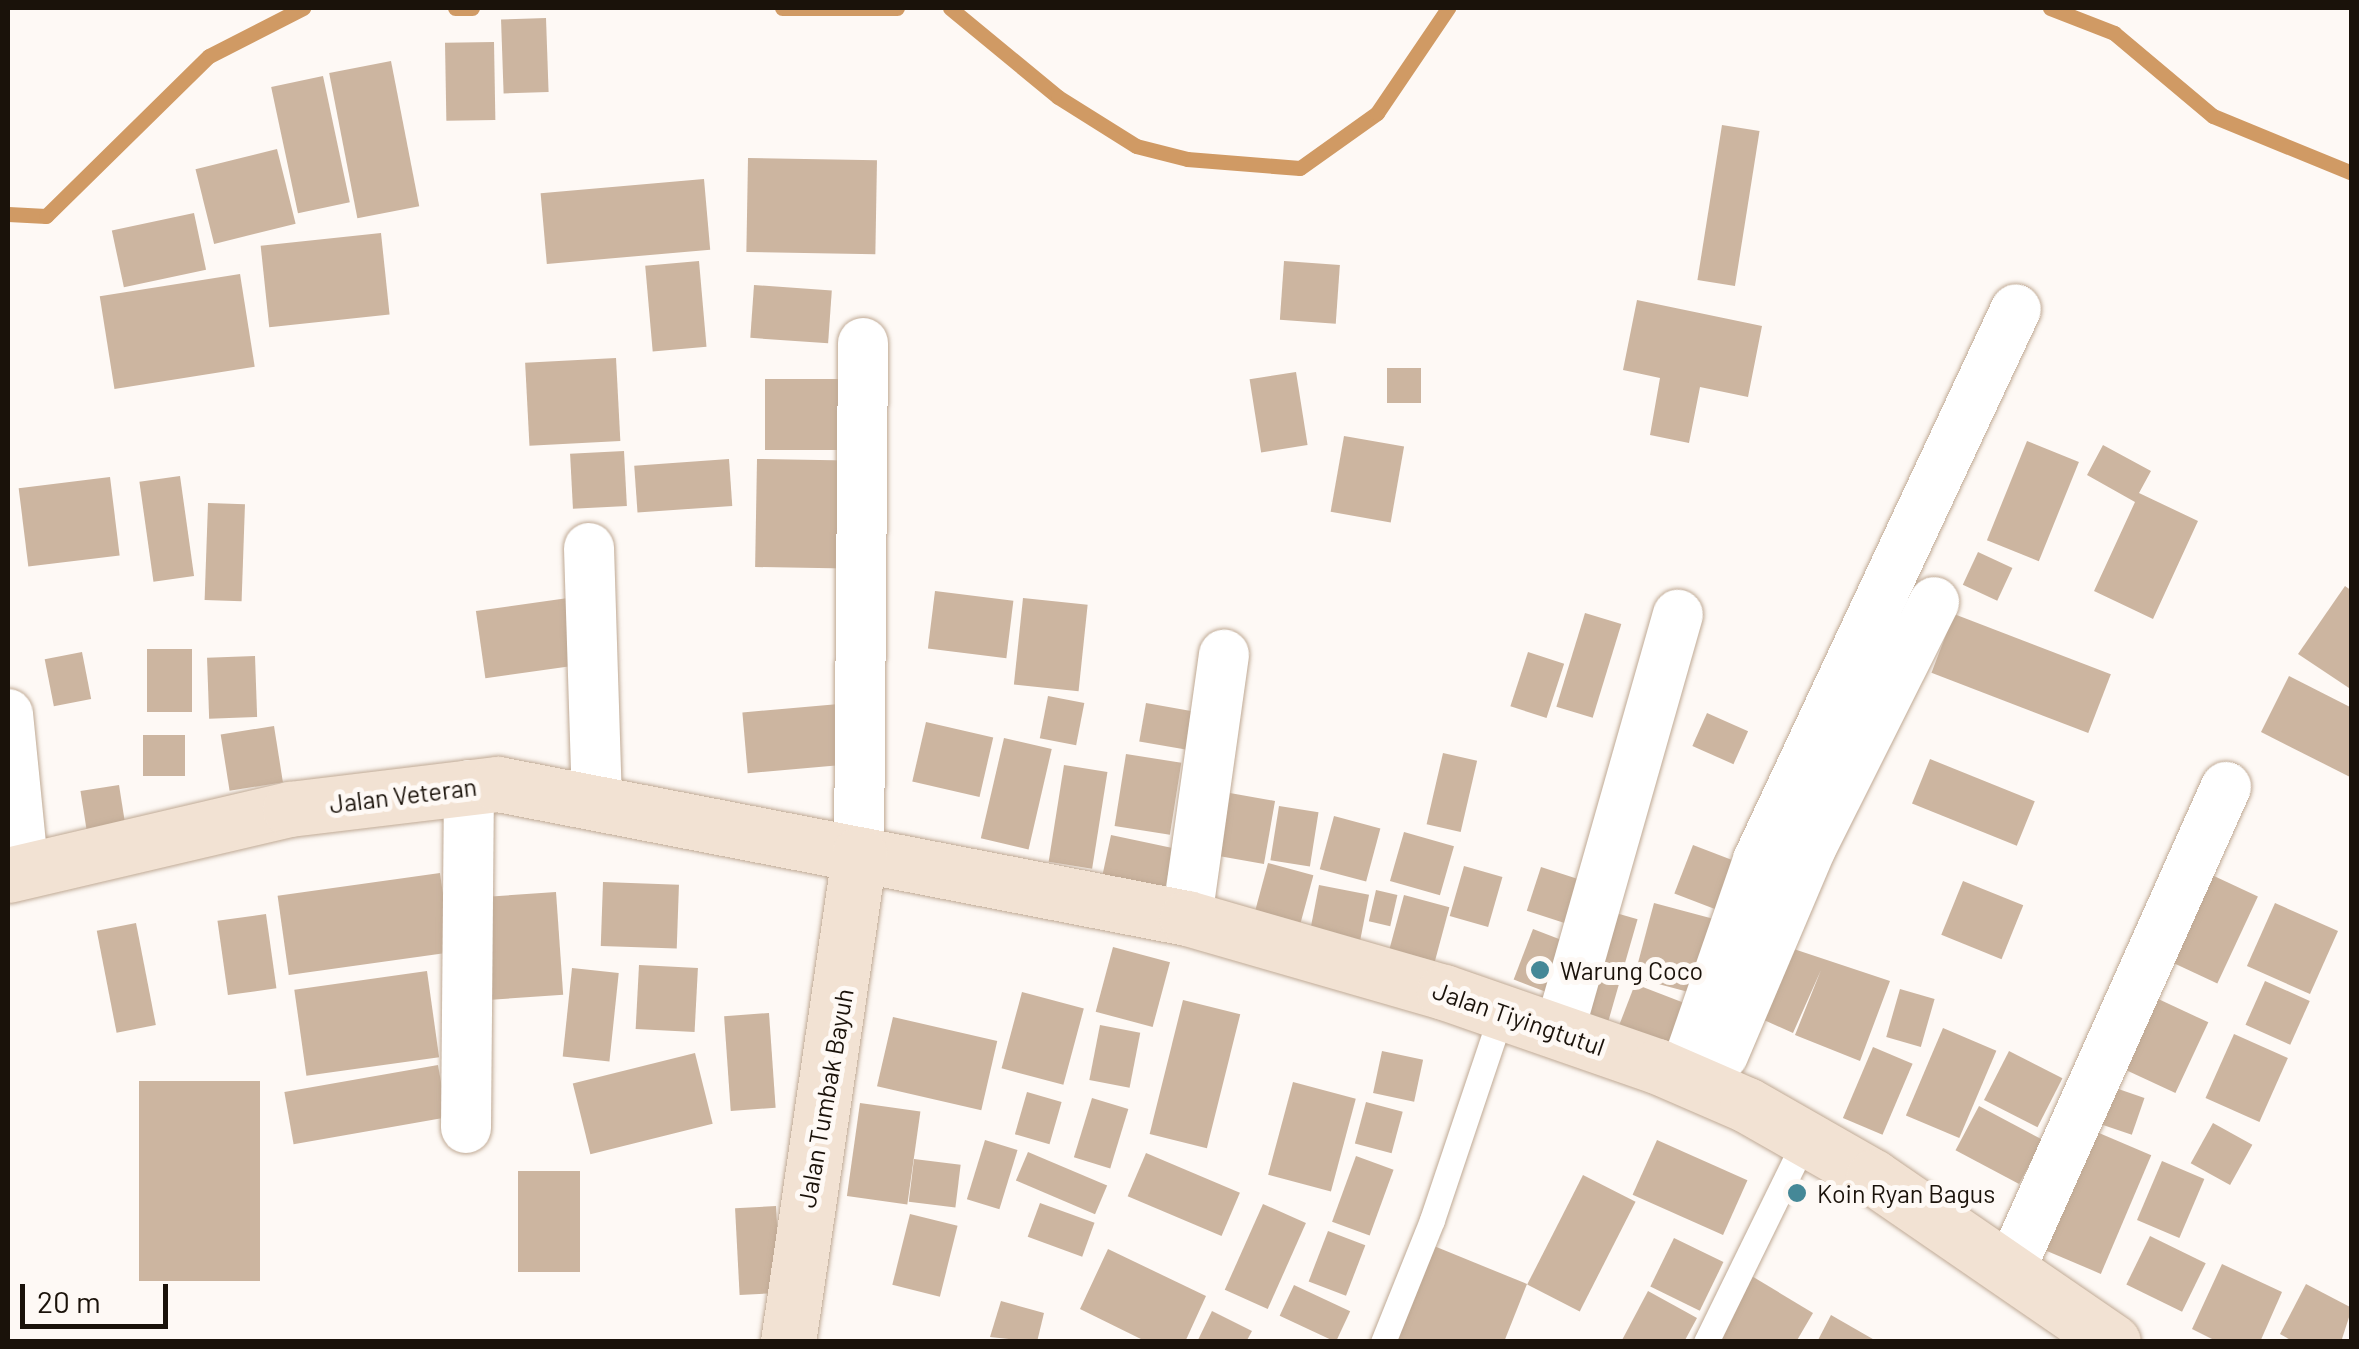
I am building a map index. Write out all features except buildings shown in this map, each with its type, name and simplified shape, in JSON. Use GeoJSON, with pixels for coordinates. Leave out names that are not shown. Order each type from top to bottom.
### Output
{"type":"FeatureCollection","features":[{"type":"Feature","properties":{"kind":"street"},"geometry":{"type":"LineString","coordinates":[[1695,1082],[1758,860],[2016,310]]}},
{"type":"Feature","properties":{"kind":"street"},"geometry":{"type":"LineString","coordinates":[[859,854],[864,344]]}},
{"type":"Feature","properties":{"kind":"street"},"geometry":{"type":"LineString","coordinates":[[589,548],[597,799]]}},
{"type":"Feature","properties":{"kind":"street"},"geometry":{"type":"LineString","coordinates":[[1695,1082],[1934,602]]}},
{"type":"Feature","properties":{"kind":"street"},"geometry":{"type":"LineString","coordinates":[[1559,1032],[1678,615]]}},
{"type":"Feature","properties":{"kind":"street"},"geometry":{"type":"LineString","coordinates":[[1188,918],[1224,655]]}},
{"type":"Feature","properties":{"kind":"street"},"geometry":{"type":"LineString","coordinates":[[8,714],[16,874]]}},
{"type":"Feature","properties":{"kind":"street"},"geometry":{"type":"LineString","coordinates":[[466,1128],[469,785]]}},
{"type":"Feature","properties":{"kind":"street","name":"Jalan Veteran"},"geometry":{"type":"LineString","coordinates":[[16,874],[290,809],[469,785],[597,799],[859,854]]}},
{"type":"Feature","properties":{"kind":"street"},"geometry":{"type":"LineString","coordinates":[[2011,1268],[2226,787]]}},
{"type":"Feature","properties":{"kind":"street","name":"Jalan Tiyingtutul"},"geometry":{"type":"LineString","coordinates":[[859,854],[1188,918],[1502,1012],[1695,1082],[1806,1138],[2011,1268],[2113,1342]]}},
{"type":"Feature","properties":{"kind":"street","name":"Jalan Tumbak Bayuh"},"geometry":{"type":"LineString","coordinates":[[788,1342],[859,854]]}},
{"type":"Feature","properties":{"kind":"lane"},"geometry":{"type":"LineString","coordinates":[[1382,1342],[1432,1220],[1502,1012]]}},
{"type":"Feature","properties":{"kind":"lane"},"geometry":{"type":"LineString","coordinates":[[1706,1342],[1806,1138]]}},
{"type":"Feature","properties":{"kind":"waterway"},"geometry":{"type":"LineString","coordinates":[[8,214],[46,216],[209,56],[303,8]]}},
{"type":"Feature","properties":{"kind":"waterway"},"geometry":{"type":"LineString","coordinates":[[455,8],[472,8]]}},
{"type":"Feature","properties":{"kind":"waterway"},"geometry":{"type":"LineString","coordinates":[[782,8],[897,8]]}},
{"type":"Feature","properties":{"kind":"waterway"},"geometry":{"type":"LineString","coordinates":[[950,8],[1058,97],[1136,146],[1187,159],[1300,168],[1377,113],[1448,8]]}},
{"type":"Feature","properties":{"kind":"waterway"},"geometry":{"type":"LineString","coordinates":[[2050,8],[2114,33],[2213,116],[2352,173]]}},
{"type":"Feature","properties":{"kind":"place","name":"Warung Coco"},"geometry":{"type":"Point","coordinates":[1540,970]}},
{"type":"Feature","properties":{"kind":"place","name":"Koin Ryan Bagus"},"geometry":{"type":"Point","coordinates":[1797,1193]}}]}
